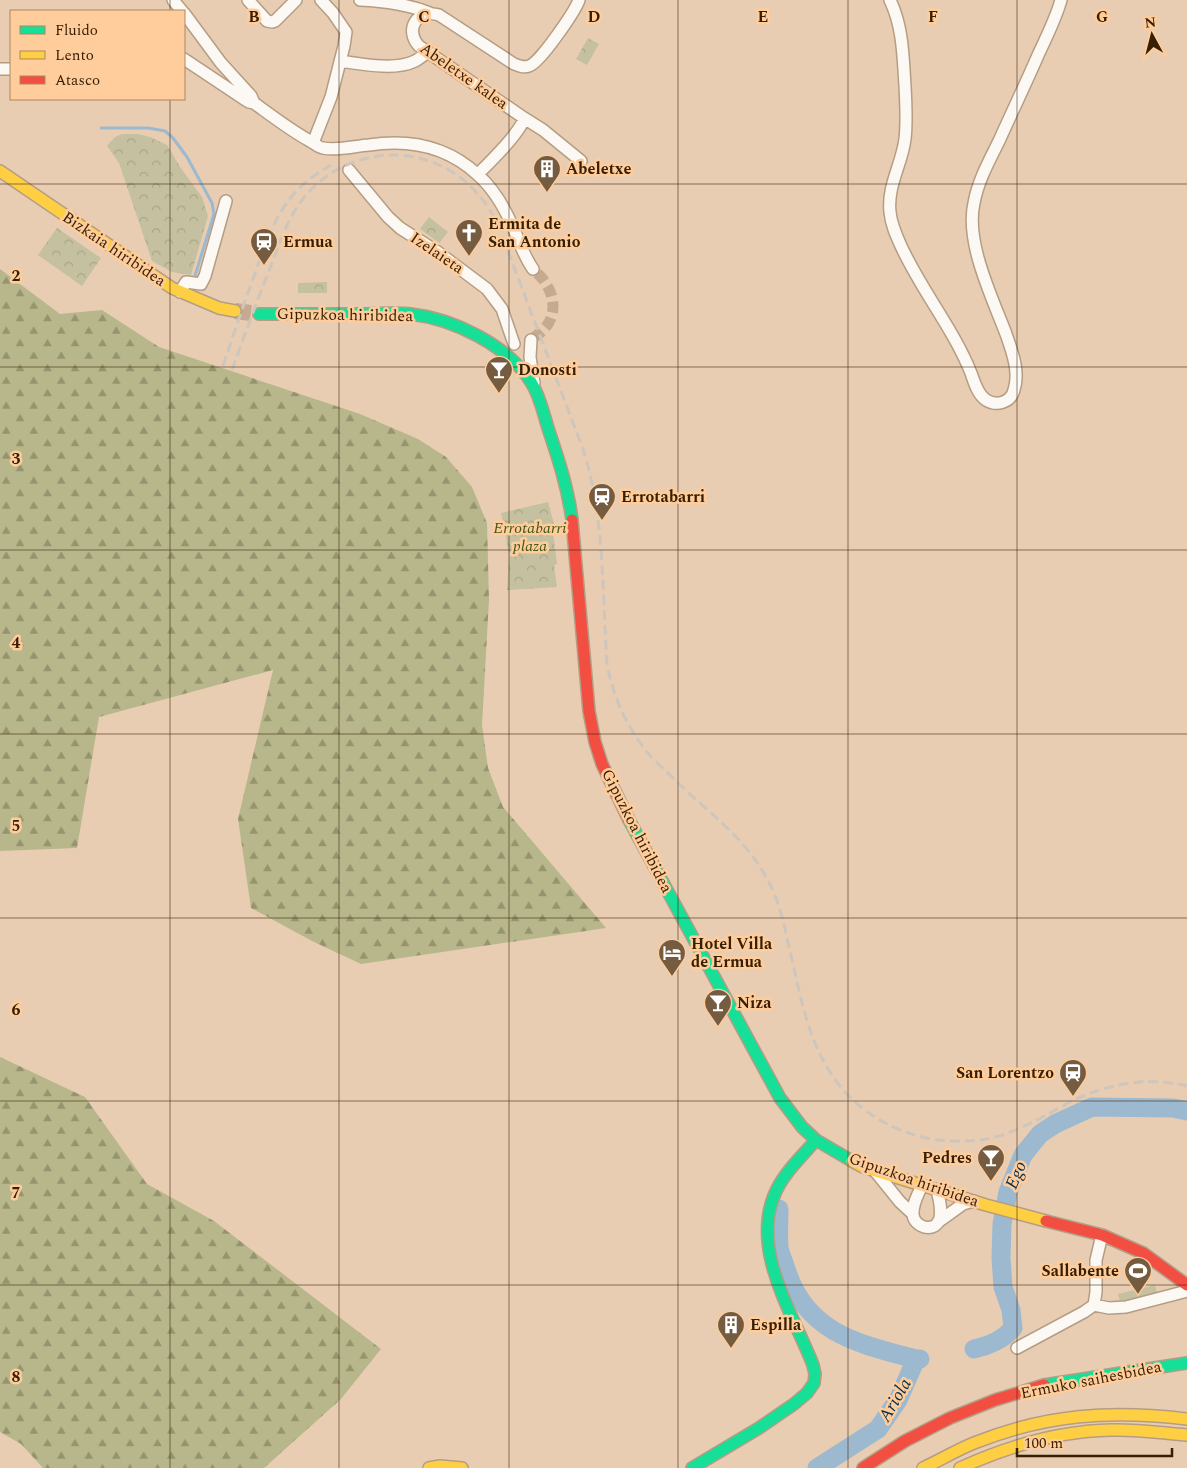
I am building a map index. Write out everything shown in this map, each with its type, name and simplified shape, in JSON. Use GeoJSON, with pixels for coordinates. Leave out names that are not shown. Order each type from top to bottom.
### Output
{"type":"FeatureCollection","features":[{"type":"Feature","properties":{"kind":"main road","name":"Bizkaia hiribidea"},"geometry":{"type":"LineString","coordinates":[[0,171],[164,283],[180,292],[219,308],[236,312]]}},
{"type":"Feature","properties":{"kind":"main road","name":"Gipuzkoa hiribidea"},"geometry":{"type":"LineString","coordinates":[[259,314],[411,314],[434,318],[464,328],[492,343],[508,356],[529,379],[538,398],[563,472],[571,512],[589,712],[602,764],[623,810],[780,1098],[802,1127],[816,1140],[863,1167],[974,1201],[1102,1235],[1143,1253],[1187,1286]]}},
{"type":"Feature","properties":{"kind":"main road"},"geometry":{"type":"LineString","coordinates":[[692,1468],[781,1414],[808,1393],[815,1381],[815,1372],[811,1360],[775,1274],[770,1256],[768,1220],[776,1192],[816,1140]]}},
{"type":"Feature","properties":{"kind":"main road"},"geometry":{"type":"LineString","coordinates":[[1162,1366],[1187,1359]]}},
{"type":"Feature","properties":{"kind":"main road","name":"Ermuko saihesbidea"},"geometry":{"type":"LineString","coordinates":[[863,1468],[905,1441],[942,1422],[996,1400],[1040,1386],[1187,1363]]}},
{"type":"Feature","properties":{"kind":"main road"},"geometry":{"type":"LineString","coordinates":[[923,1468],[973,1444],[1010,1430],[1047,1421],[1108,1414],[1187,1419]]}},
{"type":"Feature","properties":{"kind":"main road"},"geometry":{"type":"LineString","coordinates":[[960,1468],[978,1459],[1017,1445],[1055,1436],[1110,1430],[1187,1435]]}},
{"type":"Feature","properties":{"kind":"main road"},"geometry":{"type":"LineString","coordinates":[[429,1468],[440,1466],[462,1468]]}},
{"type":"Feature","properties":{"kind":"street"},"geometry":{"type":"LineString","coordinates":[[173,0],[181,10]]}},
{"type":"Feature","properties":{"kind":"street"},"geometry":{"type":"LineString","coordinates":[[248,0],[267,21],[272,22],[296,0]]}},
{"type":"Feature","properties":{"kind":"street"},"geometry":{"type":"LineString","coordinates":[[313,143],[331,97],[346,32],[321,0]]}},
{"type":"Feature","properties":{"kind":"street"},"geometry":{"type":"LineString","coordinates":[[330,0],[333,6],[333,13]]}},
{"type":"Feature","properties":{"kind":"street"},"geometry":{"type":"LineString","coordinates":[[360,0],[391,2],[427,8],[447,19],[514,64],[527,67],[535,63],[544,53],[573,12],[579,0]]}},
{"type":"Feature","properties":{"kind":"street"},"geometry":{"type":"LineString","coordinates":[[890,0],[896,12],[901,31],[906,114],[905,141],[890,190],[890,212],[894,228],[908,262],[959,347],[978,390],[986,400],[997,403],[1009,400],[1014,390],[1015,362],[979,262],[973,238],[971,217],[982,177],[1050,30],[1061,0]]}},
{"type":"Feature","properties":{"kind":"street","name":"Abeletxe kalea"},"geometry":{"type":"LineString","coordinates":[[427,8],[414,23],[413,31],[416,43],[524,118],[519,129],[478,174]]}},
{"type":"Feature","properties":{"kind":"street"},"geometry":{"type":"LineString","coordinates":[[185,15],[254,102],[293,131],[322,148],[340,148],[385,142],[413,144],[452,156],[478,174],[504,208],[523,253],[533,269]]}},
{"type":"Feature","properties":{"kind":"street"},"geometry":{"type":"LineString","coordinates":[[340,62],[398,66],[414,62],[428,52]]}},
{"type":"Feature","properties":{"kind":"street"},"geometry":{"type":"LineString","coordinates":[[185,60],[244,99],[254,102]]}},
{"type":"Feature","properties":{"kind":"street"},"geometry":{"type":"LineString","coordinates":[[524,118],[543,130],[581,161]]}},
{"type":"Feature","properties":{"kind":"street","name":"Izelaieta"},"geometry":{"type":"LineString","coordinates":[[349,170],[400,228],[439,253],[487,289],[502,309],[514,344]]}},
{"type":"Feature","properties":{"kind":"street"},"geometry":{"type":"LineString","coordinates":[[180,292],[186,282],[201,284],[205,276],[226,201]]}},
{"type":"Feature","properties":{"kind":"street"},"geometry":{"type":"LineString","coordinates":[[492,343],[514,344],[531,341]]}},
{"type":"Feature","properties":{"kind":"street"},"geometry":{"type":"LineString","coordinates":[[492,343],[506,350],[523,350],[531,341]]}},
{"type":"Feature","properties":{"kind":"street"},"geometry":{"type":"LineString","coordinates":[[531,341],[531,370],[538,398]]}},
{"type":"Feature","properties":{"kind":"street"},"geometry":{"type":"LineString","coordinates":[[874,1170],[900,1202],[913,1214]]}},
{"type":"Feature","properties":{"kind":"street"},"geometry":{"type":"LineString","coordinates":[[922,1185],[913,1204],[915,1222],[920,1227],[934,1226],[963,1204],[974,1201]]}},
{"type":"Feature","properties":{"kind":"street"},"geometry":{"type":"LineString","coordinates":[[937,1190],[941,1208],[938,1222]]}},
{"type":"Feature","properties":{"kind":"street"},"geometry":{"type":"LineString","coordinates":[[1017,1348],[1094,1305],[1096,1260],[1102,1235]]}},
{"type":"Feature","properties":{"kind":"street"},"geometry":{"type":"LineString","coordinates":[[1094,1305],[1109,1308],[1126,1307],[1187,1291]]}},
{"type":"Feature","properties":{"kind":"green space"},"geometry":{"type":"Polygon","coordinates":[[[588,38],[599,44],[587,65],[576,59],[588,38]]]}},
{"type":"Feature","properties":{"kind":"green space"},"geometry":{"type":"Polygon","coordinates":[[[122,134],[137,134],[150,137],[167,145],[202,197],[208,216],[191,275],[172,272],[152,261],[119,163],[107,146],[115,137],[122,134]]]}},
{"type":"Feature","properties":{"kind":"green space"},"geometry":{"type":"Polygon","coordinates":[[[429,217],[448,232],[439,243],[420,229],[429,217]]]}},
{"type":"Feature","properties":{"kind":"green space"},"geometry":{"type":"Polygon","coordinates":[[[57,228],[101,258],[82,286],[38,255],[57,228]]]}},
{"type":"Feature","properties":{"kind":"green space"},"geometry":{"type":"Polygon","coordinates":[[[0,269],[60,314],[102,310],[159,347],[360,414],[418,439],[446,457],[472,487],[487,523],[489,600],[482,725],[488,768],[503,807],[606,928],[361,964],[312,941],[251,908],[238,819],[273,670],[99,717],[77,848],[0,851],[0,269]]]}},
{"type":"Feature","properties":{"kind":"green space"},"geometry":{"type":"Polygon","coordinates":[[[327,282],[327,293],[298,293],[298,283],[327,282]]]}},
{"type":"Feature","properties":{"kind":"green space","name":"Errotabarri plaza"},"geometry":{"type":"Polygon","coordinates":[[[548,502],[554,524],[552,525],[557,564],[554,565],[557,587],[507,590],[509,556],[501,513],[548,502]]]}},
{"type":"Feature","properties":{"kind":"green space"},"geometry":{"type":"Polygon","coordinates":[[[0,1057],[85,1097],[147,1184],[214,1221],[381,1349],[341,1399],[264,1468],[43,1468],[21,1444],[0,1432],[0,1057]]]}},
{"type":"Feature","properties":{"kind":"green space","name":"Sallabente"},"geometry":{"type":"Polygon","coordinates":[[[1155,1285],[1158,1296],[1121,1305],[1118,1294],[1155,1285]]]}},
{"type":"Feature","properties":{"kind":"waterway"},"geometry":{"type":"LineString","coordinates":[[101,128],[148,128],[165,131],[173,138],[187,157],[212,203],[214,214],[194,279]]}},
{"type":"Feature","properties":{"kind":"waterway","name":"Ego"},"geometry":{"type":"LineString","coordinates":[[974,1349],[995,1342],[1013,1328],[1011,1310],[1003,1287],[1001,1258],[1002,1224],[1008,1192],[1023,1155],[1040,1134],[1055,1124],[1092,1107],[1173,1108],[1187,1111]]}},
{"type":"Feature","properties":{"kind":"waterway","name":"Ego"},"geometry":{"type":"LineString","coordinates":[[779,1209],[780,1252],[795,1291],[807,1308],[821,1322],[855,1341],[874,1348],[920,1359]]}},
{"type":"Feature","properties":{"kind":"waterway","name":"Ariola"},"geometry":{"type":"LineString","coordinates":[[817,1468],[878,1429],[898,1400],[916,1359]]}},
{"type":"Feature","properties":{"kind":"tunnel"},"geometry":{"type":"LineString","coordinates":[[533,269],[549,289],[553,300],[553,312],[549,323],[533,338]]}},
{"type":"Feature","properties":{"kind":"tunnel"},"geometry":{"type":"LineString","coordinates":[[235,311],[259,314]]}},
{"type":"Feature","properties":{"kind":"railway"},"geometry":{"type":"LineString","coordinates":[[232,370],[286,228],[300,203],[317,184],[329,174],[343,167],[358,161],[388,155],[404,155],[419,158],[444,167],[456,174],[484,201],[498,225],[583,449],[590,475],[599,528],[607,664],[623,714],[636,737],[652,758],[732,833],[759,865],[773,892],[781,915],[810,1030],[830,1072],[844,1090],[869,1113],[897,1129],[938,1140],[962,1141],[986,1139],[1011,1132],[1082,1096],[1112,1087],[1141,1082],[1172,1083],[1187,1086]]}},
{"type":"Feature","properties":{"kind":"railway"},"geometry":{"type":"LineString","coordinates":[[223,366],[264,249],[276,221],[296,191],[331,165]]}},
{"type":"Feature","properties":{"kind":"traffic: fast"},"geometry":{"type":"LineString","coordinates":[[259,314],[411,314],[428,317],[462,328],[494,346],[521,369],[537,393],[562,473],[572,520]]}},
{"type":"Feature","properties":{"kind":"traffic: fast"},"geometry":{"type":"LineString","coordinates":[[629,820],[780,1098],[802,1127],[816,1140],[852,1161]]}},
{"type":"Feature","properties":{"kind":"traffic: fast"},"geometry":{"type":"LineString","coordinates":[[692,1468],[759,1428],[794,1404],[807,1393],[814,1383],[813,1365],[777,1280],[771,1258],[768,1235],[769,1213],[776,1191],[789,1171],[816,1140]]}},
{"type":"Feature","properties":{"kind":"traffic: fast"},"geometry":{"type":"LineString","coordinates":[[1044,1385],[1187,1363]]}},
{"type":"Feature","properties":{"kind":"traffic: slow"},"geometry":{"type":"LineString","coordinates":[[0,171],[172,288],[219,308],[235,311]]}},
{"type":"Feature","properties":{"kind":"traffic: slow"},"geometry":{"type":"LineString","coordinates":[[852,1161],[863,1167],[986,1205],[1046,1221]]}},
{"type":"Feature","properties":{"kind":"traffic: slow"},"geometry":{"type":"LineString","coordinates":[[923,1468],[974,1443],[1001,1433],[1053,1420],[1105,1415],[1159,1416],[1187,1419]]}},
{"type":"Feature","properties":{"kind":"traffic: slow"},"geometry":{"type":"LineString","coordinates":[[960,1468],[996,1453],[1034,1441],[1072,1433],[1120,1430],[1187,1435]]}},
{"type":"Feature","properties":{"kind":"traffic: slow"},"geometry":{"type":"LineString","coordinates":[[429,1468],[440,1466],[462,1468]]}},
{"type":"Feature","properties":{"kind":"traffic: jam"},"geometry":{"type":"LineString","coordinates":[[572,520],[589,711],[595,742],[602,764],[629,820]]}},
{"type":"Feature","properties":{"kind":"traffic: jam"},"geometry":{"type":"LineString","coordinates":[[1046,1221],[1102,1235],[1143,1253],[1187,1285]]}},
{"type":"Feature","properties":{"kind":"traffic: jam"},"geometry":{"type":"LineString","coordinates":[[863,1468],[905,1441],[950,1418],[995,1400],[1044,1385]]}},
{"type":"Feature","properties":{"kind":"place","name":"Abeletxe"},"geometry":{"type":"Point","coordinates":[547,193]}},
{"type":"Feature","properties":{"kind":"place","name":"Ermita de San Antonio"},"geometry":{"type":"Point","coordinates":[469,257]}},
{"type":"Feature","properties":{"kind":"place","name":"Ermua"},"geometry":{"type":"Point","coordinates":[264,266]}},
{"type":"Feature","properties":{"kind":"place","name":"Donosti"},"geometry":{"type":"Point","coordinates":[499,394]}},
{"type":"Feature","properties":{"kind":"place","name":"Errotabarri"},"geometry":{"type":"Point","coordinates":[602,521]}},
{"type":"Feature","properties":{"kind":"place","name":"Hotel Villa de Ermua"},"geometry":{"type":"Point","coordinates":[672,977]}},
{"type":"Feature","properties":{"kind":"place","name":"Niza"},"geometry":{"type":"Point","coordinates":[718,1027]}},
{"type":"Feature","properties":{"kind":"place","name":"San Lorentzo"},"geometry":{"type":"Point","coordinates":[1073,1097]}},
{"type":"Feature","properties":{"kind":"place","name":"Pedres"},"geometry":{"type":"Point","coordinates":[991,1182]}},
{"type":"Feature","properties":{"kind":"place","name":"Sallabente"},"geometry":{"type":"Point","coordinates":[1138,1295]}},
{"type":"Feature","properties":{"kind":"place","name":"Espilla"},"geometry":{"type":"Point","coordinates":[731,1349]}}]}
